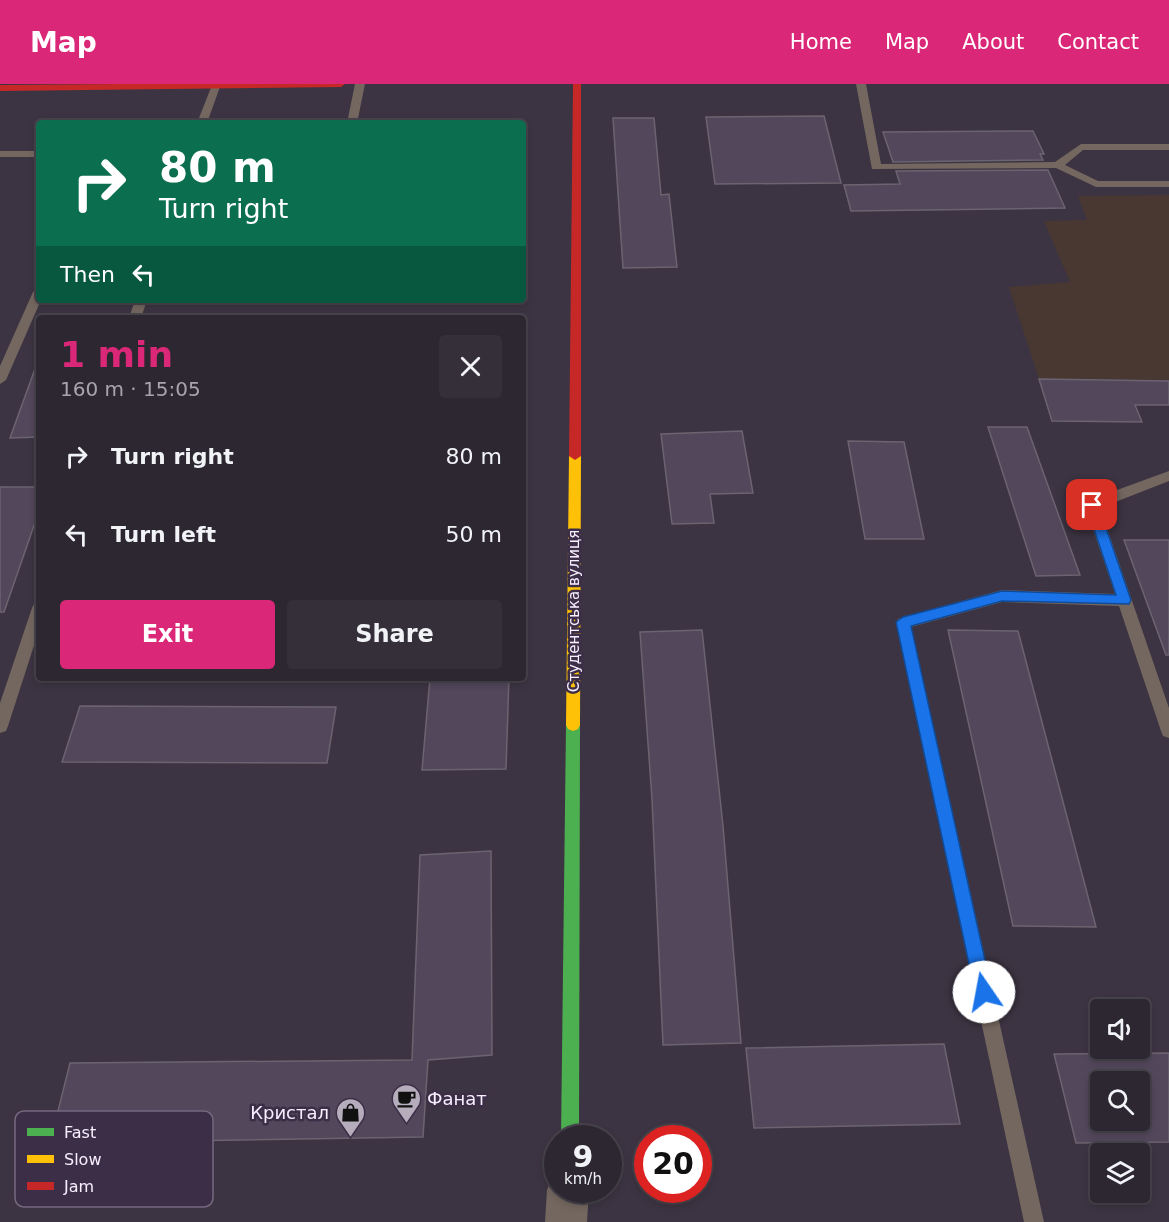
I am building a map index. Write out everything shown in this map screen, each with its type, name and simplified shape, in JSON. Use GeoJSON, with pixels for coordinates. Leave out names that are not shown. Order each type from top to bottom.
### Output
{"type":"FeatureCollection","features":[{"type":"Feature","properties":{"kind":"street"},"geometry":{"type":"LineString","coordinates":[[0,88],[341,84]]}},
{"type":"Feature","properties":{"kind":"street","name":"Студентська вулиця"},"geometry":{"type":"LineString","coordinates":[[570,1125],[576,84]]}},
{"type":"Feature","properties":{"kind":"street"},"geometry":{"type":"LineString","coordinates":[[566,1222],[567,1203]]}},
{"type":"Feature","properties":{"kind":"lane"},"geometry":{"type":"LineString","coordinates":[[353,120],[360,84]]}},
{"type":"Feature","properties":{"kind":"lane"},"geometry":{"type":"LineString","coordinates":[[861,84],[876,167],[1058,165],[1096,184],[1169,184]]}},
{"type":"Feature","properties":{"kind":"lane"},"geometry":{"type":"LineString","coordinates":[[203,120],[217,86]]}},
{"type":"Feature","properties":{"kind":"lane"},"geometry":{"type":"LineString","coordinates":[[1058,165],[1081,147],[1169,147]]}},
{"type":"Feature","properties":{"kind":"lane"},"geometry":{"type":"LineString","coordinates":[[0,154],[36,154]]}},
{"type":"Feature","properties":{"kind":"lane"},"geometry":{"type":"LineString","coordinates":[[0,380],[36,299]]}},
{"type":"Feature","properties":{"kind":"lane"},"geometry":{"type":"LineString","coordinates":[[1169,476],[1092,505],[1169,731]]}},
{"type":"Feature","properties":{"kind":"lane"},"geometry":{"type":"LineString","coordinates":[[1034,1222],[903,622],[1002,596],[1125,600]]}},
{"type":"Feature","properties":{"kind":"lane"},"geometry":{"type":"LineString","coordinates":[[0,726],[36,617]]}},
{"type":"Feature","properties":{"kind":"shaded area"},"geometry":{"type":"Polygon","coordinates":[[[1169,195],[1169,380],[1039,379],[1009,287],[1070,282],[1044,221],[1087,220],[1078,196],[1169,195]]]}},
{"type":"Feature","properties":{"kind":"building"},"geometry":{"type":"Polygon","coordinates":[[[824,116],[841,183],[715,184],[706,117],[824,116]]]}},
{"type":"Feature","properties":{"kind":"building"},"geometry":{"type":"Polygon","coordinates":[[[613,118],[654,118],[661,195],[669,194],[677,267],[623,268],[613,118]]]}},
{"type":"Feature","properties":{"kind":"building"},"geometry":{"type":"Polygon","coordinates":[[[1033,131],[1044,154],[1040,154],[1043,160],[893,162],[883,132],[1033,131]]]}},
{"type":"Feature","properties":{"kind":"building"},"geometry":{"type":"Polygon","coordinates":[[[1048,170],[1065,208],[851,211],[844,185],[900,184],[896,171],[1048,170]]]}},
{"type":"Feature","properties":{"kind":"building"},"geometry":{"type":"Polygon","coordinates":[[[36,366],[36,437],[10,438],[36,366]]]}},
{"type":"Feature","properties":{"kind":"building"},"geometry":{"type":"Polygon","coordinates":[[[1039,379],[1169,381],[1169,405],[1135,405],[1142,422],[1052,421],[1039,379]]]}},
{"type":"Feature","properties":{"kind":"building"},"geometry":{"type":"Polygon","coordinates":[[[988,427],[1027,427],[1080,575],[1036,576],[988,427]]]}},
{"type":"Feature","properties":{"kind":"building"},"geometry":{"type":"Polygon","coordinates":[[[742,431],[753,493],[710,494],[714,523],[672,524],[661,434],[742,431]]]}},
{"type":"Feature","properties":{"kind":"building"},"geometry":{"type":"Polygon","coordinates":[[[848,441],[904,442],[924,539],[865,539],[848,441]]]}},
{"type":"Feature","properties":{"kind":"building"},"geometry":{"type":"Polygon","coordinates":[[[0,487],[36,487],[36,520],[4,612],[0,612],[0,487]]]}},
{"type":"Feature","properties":{"kind":"building"},"geometry":{"type":"Polygon","coordinates":[[[1124,540],[1169,540],[1169,655],[1166,655],[1124,540]]]}},
{"type":"Feature","properties":{"kind":"building"},"geometry":{"type":"Polygon","coordinates":[[[702,630],[723,826],[741,1043],[663,1045],[652,799],[640,632],[702,630]]]}},
{"type":"Feature","properties":{"kind":"building"},"geometry":{"type":"Polygon","coordinates":[[[948,630],[1018,631],[1096,927],[1013,926],[948,630]]]}},
{"type":"Feature","properties":{"kind":"building"},"geometry":{"type":"Polygon","coordinates":[[[430,681],[509,681],[506,769],[422,770],[430,681]]]}},
{"type":"Feature","properties":{"kind":"building"},"geometry":{"type":"Polygon","coordinates":[[[80,706],[336,707],[327,763],[62,762],[80,706]]]}},
{"type":"Feature","properties":{"kind":"building"},"geometry":{"type":"Polygon","coordinates":[[[491,851],[492,1055],[428,1060],[423,1137],[213,1140],[213,1111],[58,1111],[70,1063],[412,1060],[420,855],[491,851]]]}},
{"type":"Feature","properties":{"kind":"building"},"geometry":{"type":"Polygon","coordinates":[[[944,1044],[960,1124],[754,1128],[746,1048],[944,1044]]]}},
{"type":"Feature","properties":{"kind":"building"},"geometry":{"type":"Polygon","coordinates":[[[1150,1053],[1169,1053],[1169,1142],[1076,1143],[1054,1054],[1090,1054],[1090,1059],[1150,1059],[1150,1053]]]}},
{"type":"Feature","properties":{"kind":"traffic: fast"},"geometry":{"type":"LineString","coordinates":[[570,1125],[573,725]]}},
{"type":"Feature","properties":{"kind":"traffic: slow"},"geometry":{"type":"LineString","coordinates":[[573,725],[575,456]]}},
{"type":"Feature","properties":{"kind":"traffic: jam"},"geometry":{"type":"LineString","coordinates":[[0,88],[341,84]]}},
{"type":"Feature","properties":{"kind":"traffic: jam"},"geometry":{"type":"LineString","coordinates":[[575,456],[577,84]]}},
{"type":"Feature","properties":{"kind":"place","name":"Фанат"},"geometry":{"type":"Point","coordinates":[406,1124]}},
{"type":"Feature","properties":{"kind":"place","name":"Кристал"},"geometry":{"type":"Point","coordinates":[350,1138]}},
{"type":"Feature","properties":{"kind":"route"},"geometry":{"type":"LineString","coordinates":[[984,992],[903,622],[1002,596],[1125,600],[1092,505]]}}]}
